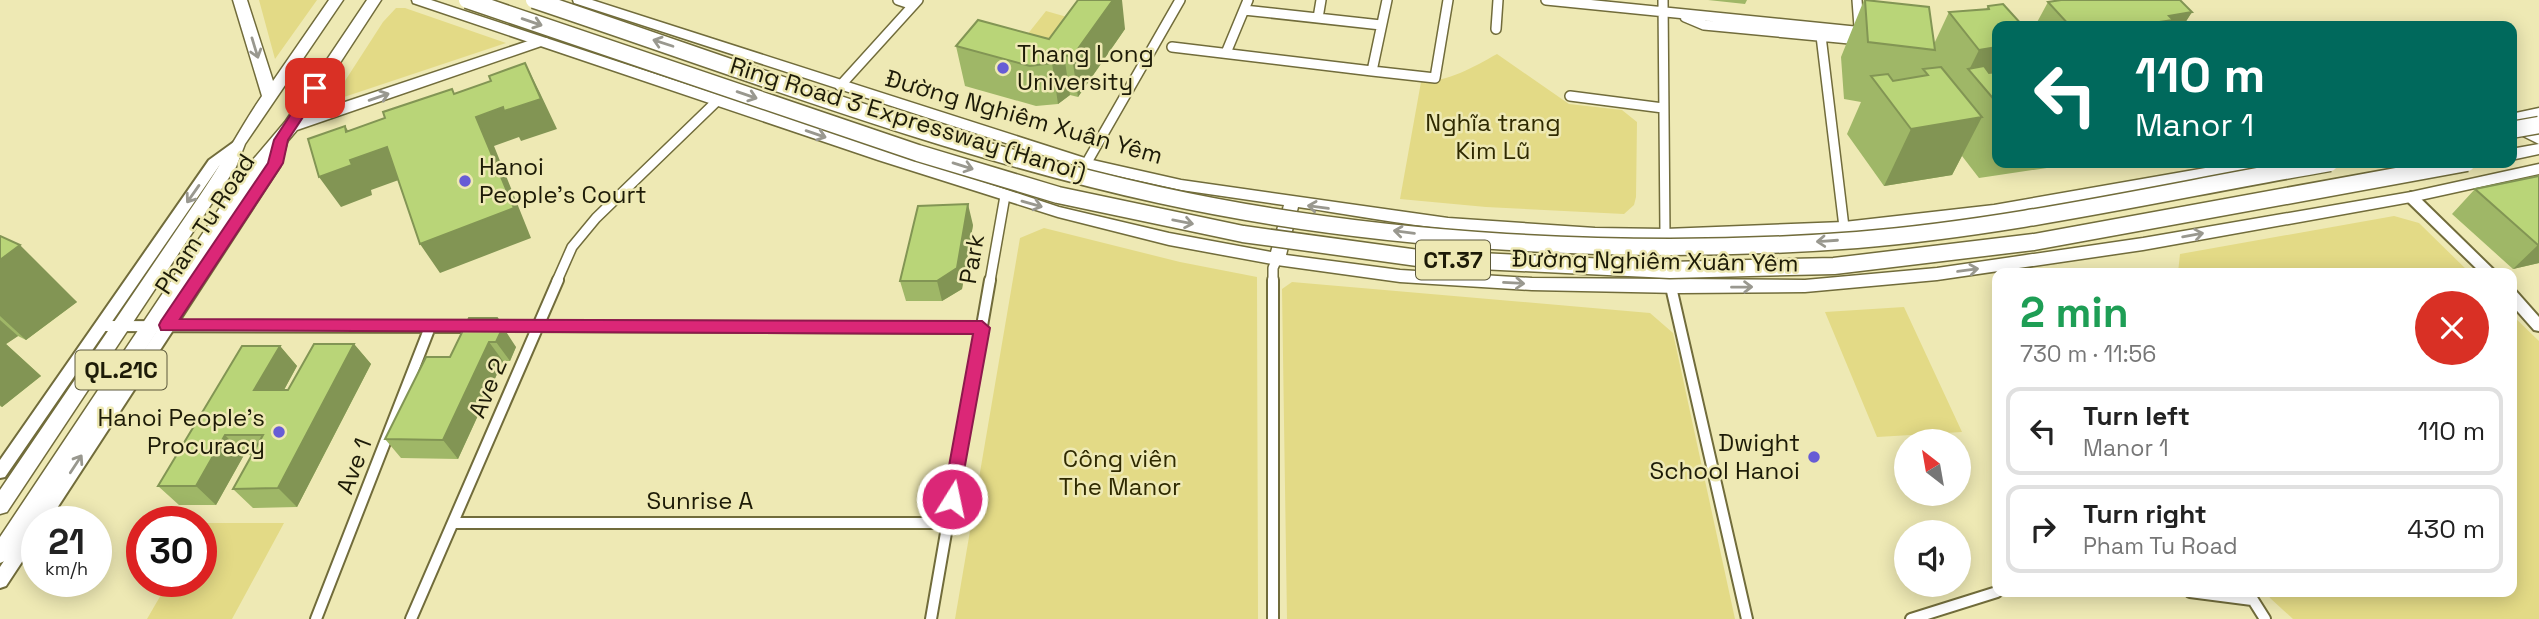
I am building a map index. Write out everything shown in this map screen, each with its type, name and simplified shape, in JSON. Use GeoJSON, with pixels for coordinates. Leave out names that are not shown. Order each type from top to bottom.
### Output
{"type":"FeatureCollection","features":[{"type":"Feature","properties":{"kind":"highway"},"geometry":{"type":"LineString","coordinates":[[240,0],[270,97]]}},
{"type":"Feature","properties":{"kind":"highway","name":"Pham Tu Road"},"geometry":{"type":"LineString","coordinates":[[0,506],[336,0]]}},
{"type":"Feature","properties":{"kind":"highway","name":"Pham Tu Road"},"geometry":{"type":"LineString","coordinates":[[159,325],[257,166],[286,133],[374,0]]}},
{"type":"Feature","properties":{"kind":"highway","name":"Ring Road 3 Expressway (Hanoi)"},"geometry":{"type":"LineString","coordinates":[[467,0],[918,153],[1058,195],[1243,234],[1418,258],[1545,267],[1670,270],[1834,266],[2034,242],[2440,168]]}},
{"type":"Feature","properties":{"kind":"highway","name":"Ring Road 3 Expressway (Hanoi)"},"geometry":{"type":"LineString","coordinates":[[534,0],[935,134],[1072,174],[1252,211],[1421,234],[1542,242],[1665,245],[1824,242],[2017,219],[2302,168]]}},
{"type":"Feature","properties":{"kind":"highway"},"geometry":{"type":"LineString","coordinates":[[286,133],[542,41]]}},
{"type":"Feature","properties":{"kind":"highway"},"geometry":{"type":"LineString","coordinates":[[2517,129],[2539,125]]}},
{"type":"Feature","properties":{"kind":"highway"},"geometry":{"type":"LineString","coordinates":[[2517,154],[2539,149]]}},
{"type":"Feature","properties":{"kind":"highway","name":"QL.21C"},"geometry":{"type":"LineString","coordinates":[[0,554],[159,325]]}},
{"type":"Feature","properties":{"kind":"main road","name":"Đường Nghiêm Xuân Yêm"},"geometry":{"type":"LineString","coordinates":[[579,0],[1086,164],[1154,180],[1291,203],[1448,223],[1595,233],[1665,234],[1843,227],[1994,210],[2233,168]]}},
{"type":"Feature","properties":{"kind":"main road","name":"Đường Nghiêm Xuân Yêm"},"geometry":{"type":"LineString","coordinates":[[420,1],[1005,196],[1169,239],[1277,259],[1400,276],[1532,284],[1671,287],[1805,286],[1937,274],[2143,244],[2411,197],[2539,169]]}},
{"type":"Feature","properties":{"kind":"main road"},"geometry":{"type":"LineString","coordinates":[[2517,119],[2539,113]]}},
{"type":"Feature","properties":{"kind":"main road"},"geometry":{"type":"LineString","coordinates":[[2517,125],[2539,139]]}},
{"type":"Feature","properties":{"kind":"main road","name":"Pham Tu Road"},"geometry":{"type":"LineString","coordinates":[[0,472],[214,163],[239,143]]}},
{"type":"Feature","properties":{"kind":"main road"},"geometry":{"type":"LineString","coordinates":[[2411,197],[2485,268]]}},
{"type":"Feature","properties":{"kind":"main road"},"geometry":{"type":"LineString","coordinates":[[1277,259],[1291,203]]}},
{"type":"Feature","properties":{"kind":"main road"},"geometry":{"type":"LineString","coordinates":[[2517,302],[2539,326]]}},
{"type":"Feature","properties":{"kind":"main road","name":"Pham Tu Road"},"geometry":{"type":"LineString","coordinates":[[48,506],[159,325]]}},
{"type":"Feature","properties":{"kind":"main road","name":"Pham Tu Road"},"geometry":{"type":"LineString","coordinates":[[0,581],[21,549]]}},
{"type":"Feature","properties":{"kind":"street"},"geometry":{"type":"LineString","coordinates":[[898,0],[915,2]]}},
{"type":"Feature","properties":{"kind":"street"},"geometry":{"type":"LineString","coordinates":[[1086,164],[1180,0]]}},
{"type":"Feature","properties":{"kind":"street"},"geometry":{"type":"LineString","coordinates":[[1226,53],[1248,0]]}},
{"type":"Feature","properties":{"kind":"street"},"geometry":{"type":"LineString","coordinates":[[1318,18],[1321,0]]}},
{"type":"Feature","properties":{"kind":"street"},"geometry":{"type":"LineString","coordinates":[[1372,71],[1387,0]]}},
{"type":"Feature","properties":{"kind":"street"},"geometry":{"type":"LineString","coordinates":[[1172,47],[1434,78],[1448,0]]}},
{"type":"Feature","properties":{"kind":"street"},"geometry":{"type":"LineString","coordinates":[[1496,29],[1499,0]]}},
{"type":"Feature","properties":{"kind":"street"},"geometry":{"type":"LineString","coordinates":[[1548,0],[1599,3],[1821,36],[1866,36]]}},
{"type":"Feature","properties":{"kind":"street"},"geometry":{"type":"LineString","coordinates":[[1663,0],[1665,234]]}},
{"type":"Feature","properties":{"kind":"street"},"geometry":{"type":"LineString","coordinates":[[1857,0],[1866,36]]}},
{"type":"Feature","properties":{"kind":"street"},"geometry":{"type":"LineString","coordinates":[[840,86],[915,2]]}},
{"type":"Feature","properties":{"kind":"street"},"geometry":{"type":"LineString","coordinates":[[1244,10],[1381,25]]}},
{"type":"Feature","properties":{"kind":"street"},"geometry":{"type":"LineString","coordinates":[[1703,20],[1866,36]]}},
{"type":"Feature","properties":{"kind":"street"},"geometry":{"type":"LineString","coordinates":[[1821,36],[1843,227]]}},
{"type":"Feature","properties":{"kind":"street"},"geometry":{"type":"LineString","coordinates":[[1570,96],[1663,108]]}},
{"type":"Feature","properties":{"kind":"street","name":"Ave 2"},"geometry":{"type":"LineString","coordinates":[[411,619],[572,247],[582,233],[717,101]]}},
{"type":"Feature","properties":{"kind":"street","name":"Park"},"geometry":{"type":"LineString","coordinates":[[931,619],[1005,196]]}},
{"type":"Feature","properties":{"kind":"street"},"geometry":{"type":"LineString","coordinates":[[1273,619],[1273,268],[1277,259]]}},
{"type":"Feature","properties":{"kind":"street"},"geometry":{"type":"LineString","coordinates":[[1671,287],[1747,619]]}},
{"type":"Feature","properties":{"kind":"street"},"geometry":{"type":"LineString","coordinates":[[102,326],[982,328]]}},
{"type":"Feature","properties":{"kind":"street","name":"Ave 1"},"geometry":{"type":"LineString","coordinates":[[316,619],[430,327]]}},
{"type":"Feature","properties":{"kind":"street","name":"Sunrise A"},"geometry":{"type":"LineString","coordinates":[[453,523],[947,523]]}},
{"type":"Feature","properties":{"kind":"street"},"geometry":{"type":"LineString","coordinates":[[1911,619],[1992,594]]}},
{"type":"Feature","properties":{"kind":"street"},"geometry":{"type":"LineString","coordinates":[[2251,597],[2265,619]]}},
{"type":"Feature","properties":{"kind":"green space"},"geometry":{"type":"Polygon","coordinates":[[[259,0],[317,0],[275,59],[259,0]]]}},
{"type":"Feature","properties":{"kind":"green space"},"geometry":{"type":"Polygon","coordinates":[[[396,8],[405,8],[506,43],[332,101],[383,22],[396,8]]]}},
{"type":"Feature","properties":{"kind":"green space"},"geometry":{"type":"Polygon","coordinates":[[[1046,11],[1081,21],[1051,60],[1015,50],[1046,11]]]}},
{"type":"Feature","properties":{"kind":"green space","name":"Nghĩa trang Kim Lũ"},"geometry":{"type":"Polygon","coordinates":[[[1497,54],[1569,104],[1622,110],[1637,122],[1636,197],[1634,205],[1624,214],[1486,207],[1400,199],[1421,82],[1451,76],[1497,54]]]}},
{"type":"Feature","properties":{"kind":"green space"},"geometry":{"type":"Polygon","coordinates":[[[2394,216],[2419,223],[2465,268],[2179,268],[2180,254],[2394,216]]]}},
{"type":"Feature","properties":{"kind":"green space","name":"Công viên The Manor"},"geometry":{"type":"Polygon","coordinates":[[[1044,228],[1180,262],[1257,277],[1258,619],[955,619],[1020,238],[1044,228]]]}},
{"type":"Feature","properties":{"kind":"green space"},"geometry":{"type":"Polygon","coordinates":[[[1292,282],[1650,313],[1673,333],[1735,619],[1287,619],[1282,289],[1292,282]]]}},
{"type":"Feature","properties":{"kind":"green space"},"geometry":{"type":"Polygon","coordinates":[[[1904,307],[1961,429],[1894,429],[1894,436],[1877,437],[1825,312],[1904,307]]]}},
{"type":"Feature","properties":{"kind":"green space"},"geometry":{"type":"Polygon","coordinates":[[[2517,320],[2539,341],[2539,619],[2293,619],[2270,598],[2517,597],[2517,320]]]}},
{"type":"Feature","properties":{"kind":"green space"},"geometry":{"type":"Polygon","coordinates":[[[217,523],[284,523],[232,619],[147,619],[160,597],[217,597],[217,523]]]}},
{"type":"Feature","properties":{"kind":"building"},"geometry":{"type":"Polygon","coordinates":[[[1078,0],[1113,0],[1072,57],[1064,55],[1052,63],[1030,66],[956,46],[978,20],[1049,39],[1078,0]]]}},
{"type":"Feature","properties":{"kind":"building"},"geometry":{"type":"Polygon","coordinates":[[[1865,0],[1929,7],[1935,50],[1868,42],[1865,0]]]}},
{"type":"Feature","properties":{"kind":"building"},"geometry":{"type":"Polygon","coordinates":[[[2180,0],[2192,12],[2169,16],[2173,20],[2166,21],[2065,21],[2048,2],[2180,0]]]}},
{"type":"Feature","properties":{"kind":"building"},"geometry":{"type":"Polygon","coordinates":[[[2003,4],[2018,21],[1992,21],[1992,48],[1979,50],[1949,12],[1989,9],[1988,6],[2003,4]]]}},
{"type":"Feature","properties":{"kind":"building"},"geometry":{"type":"Polygon","coordinates":[[[525,63],[541,99],[504,111],[503,107],[476,117],[514,208],[420,244],[387,147],[350,160],[352,165],[319,177],[308,139],[345,126],[346,132],[385,118],[383,112],[452,89],[454,94],[491,81],[489,76],[525,63]]]}},
{"type":"Feature","properties":{"kind":"building"},"geometry":{"type":"Polygon","coordinates":[[[1984,66],[1989,73],[1992,73],[1992,97],[1968,69],[1984,66]]]}},
{"type":"Feature","properties":{"kind":"building"},"geometry":{"type":"Polygon","coordinates":[[[1941,67],[1982,117],[1911,129],[1871,76],[1888,74],[1893,81],[1928,75],[1923,69],[1941,67]]]}},
{"type":"Feature","properties":{"kind":"building"},"geometry":{"type":"Polygon","coordinates":[[[2539,176],[2539,244],[2538,245],[2475,189],[2539,176]]]}},
{"type":"Feature","properties":{"kind":"building"},"geometry":{"type":"Polygon","coordinates":[[[968,204],[957,268],[937,281],[900,281],[918,206],[968,204]]]}},
{"type":"Feature","properties":{"kind":"building"},"geometry":{"type":"Polygon","coordinates":[[[0,236],[20,245],[0,260],[0,236]]]}},
{"type":"Feature","properties":{"kind":"building"},"geometry":{"type":"Polygon","coordinates":[[[469,318],[497,318],[503,327],[496,342],[489,342],[443,440],[385,439],[426,357],[450,357],[469,318]]]}},
{"type":"Feature","properties":{"kind":"building"},"geometry":{"type":"Polygon","coordinates":[[[314,344],[354,344],[278,488],[233,489],[263,435],[225,435],[196,486],[158,486],[242,346],[280,346],[254,390],[288,390],[314,344]]]}},
{"type":"Feature","properties":{"kind":"place","name":"Thang Long University"},"geometry":{"type":"Point","coordinates":[1003,68]}},
{"type":"Feature","properties":{"kind":"place","name":"Hanoi People's Court"},"geometry":{"type":"Point","coordinates":[465,181]}},
{"type":"Feature","properties":{"kind":"place","name":"Hanoi People's Procuracy"},"geometry":{"type":"Point","coordinates":[279,432]}},
{"type":"Feature","properties":{"kind":"place","name":"Dwight School Hanoi"},"geometry":{"type":"Point","coordinates":[1814,457]}},
{"type":"Feature","properties":{"kind":"route"},"geometry":{"type":"LineString","coordinates":[[315,88],[281,140],[275,163],[167,325],[982,328],[952,499]]}}]}
